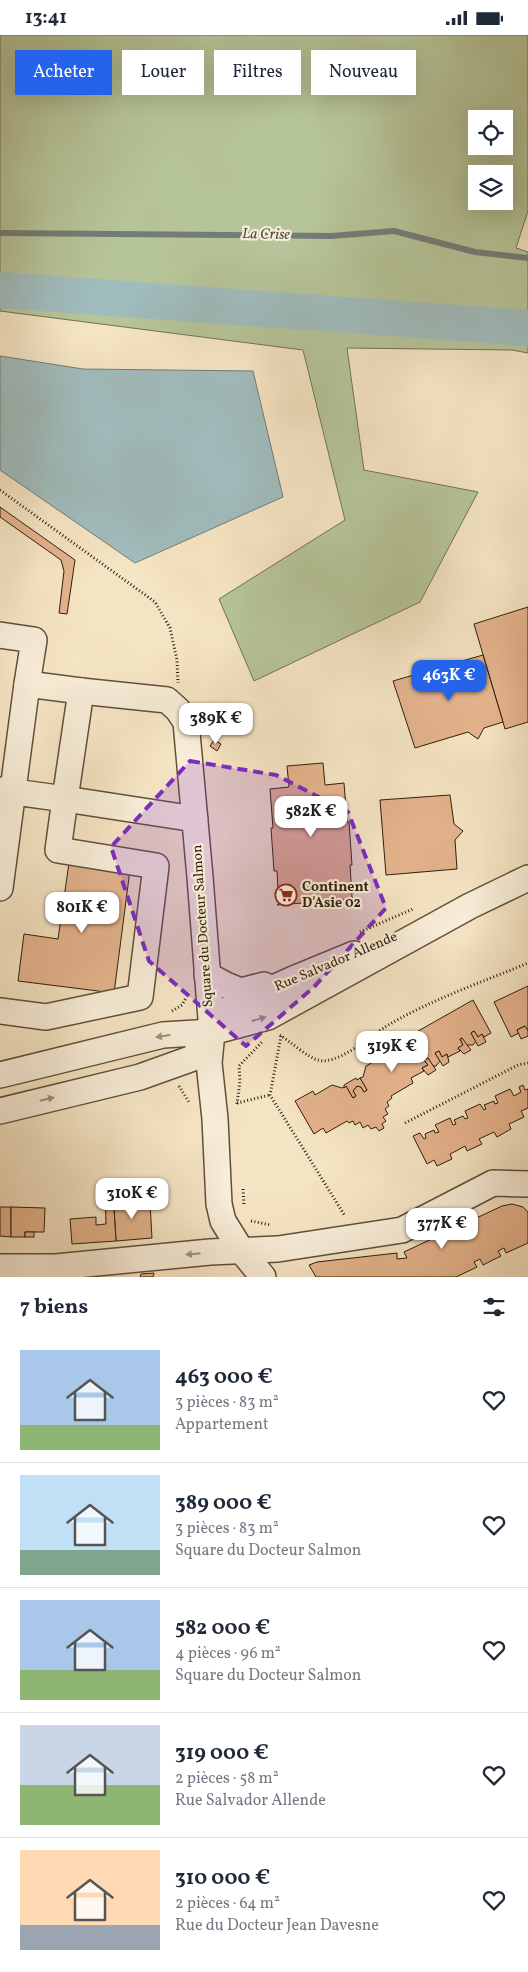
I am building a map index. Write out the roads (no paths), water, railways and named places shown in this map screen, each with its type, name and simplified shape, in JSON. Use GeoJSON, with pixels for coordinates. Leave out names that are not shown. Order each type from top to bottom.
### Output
{"type":"FeatureCollection","features":[{"type":"Feature","properties":{"kind":"street"},"geometry":{"type":"LineString","coordinates":[[0,635],[34,639],[7,791],[0,888]]}},
{"type":"Feature","properties":{"kind":"street"},"geometry":{"type":"LineString","coordinates":[[0,1011],[46,1017],[140,997],[156,866],[58,850],[81,691],[27,683]]}},
{"type":"Feature","properties":{"kind":"street","name":"Square du Docteur Salmon"},"geometry":{"type":"LineString","coordinates":[[81,691],[167,699],[186,722],[212,1032],[209,1063],[214,1108],[219,1204],[224,1221],[241,1251],[263,1277]]}},
{"type":"Feature","properties":{"kind":"street"},"geometry":{"type":"LineString","coordinates":[[7,791],[195,819]]}},
{"type":"Feature","properties":{"kind":"street","name":"Rue Salvador Allende"},"geometry":{"type":"LineString","coordinates":[[0,1075],[163,1035],[212,1032],[268,1017],[470,906],[528,878]]}},
{"type":"Feature","properties":{"kind":"street","name":"Rue Salvador Allende"},"geometry":{"type":"LineString","coordinates":[[0,1111],[140,1077],[194,1057],[230,1008],[291,980],[470,906]]}},
{"type":"Feature","properties":{"kind":"street"},"geometry":{"type":"LineString","coordinates":[[207,975],[241,991],[291,980]]}},
{"type":"Feature","properties":{"kind":"street"},"geometry":{"type":"LineString","coordinates":[[140,1077],[176,1076],[194,1082],[214,1108]]}},
{"type":"Feature","properties":{"kind":"street"},"geometry":{"type":"LineString","coordinates":[[0,1267],[56,1267],[278,1249],[402,1230],[493,1183],[528,1184]]}},
{"type":"Feature","properties":{"kind":"water"},"geometry":{"type":"Polygon","coordinates":[[[0,356],[83,369],[253,371],[283,497],[135,563],[0,470],[0,356]]]}},
{"type":"Feature","properties":{"kind":"waterway","name":"La Crise"},"geometry":{"type":"LineString","coordinates":[[0,233],[331,236],[394,231],[475,252],[528,258]]}},
{"type":"Feature","properties":{"kind":"waterway","name":"La Crise"},"geometry":{"type":"LineString","coordinates":[[0,290],[528,328]]}},
{"type":"Feature","properties":{"kind":"place","name":"Continent D'Asie 02"},"geometry":{"type":"Point","coordinates":[286,895]}}]}
